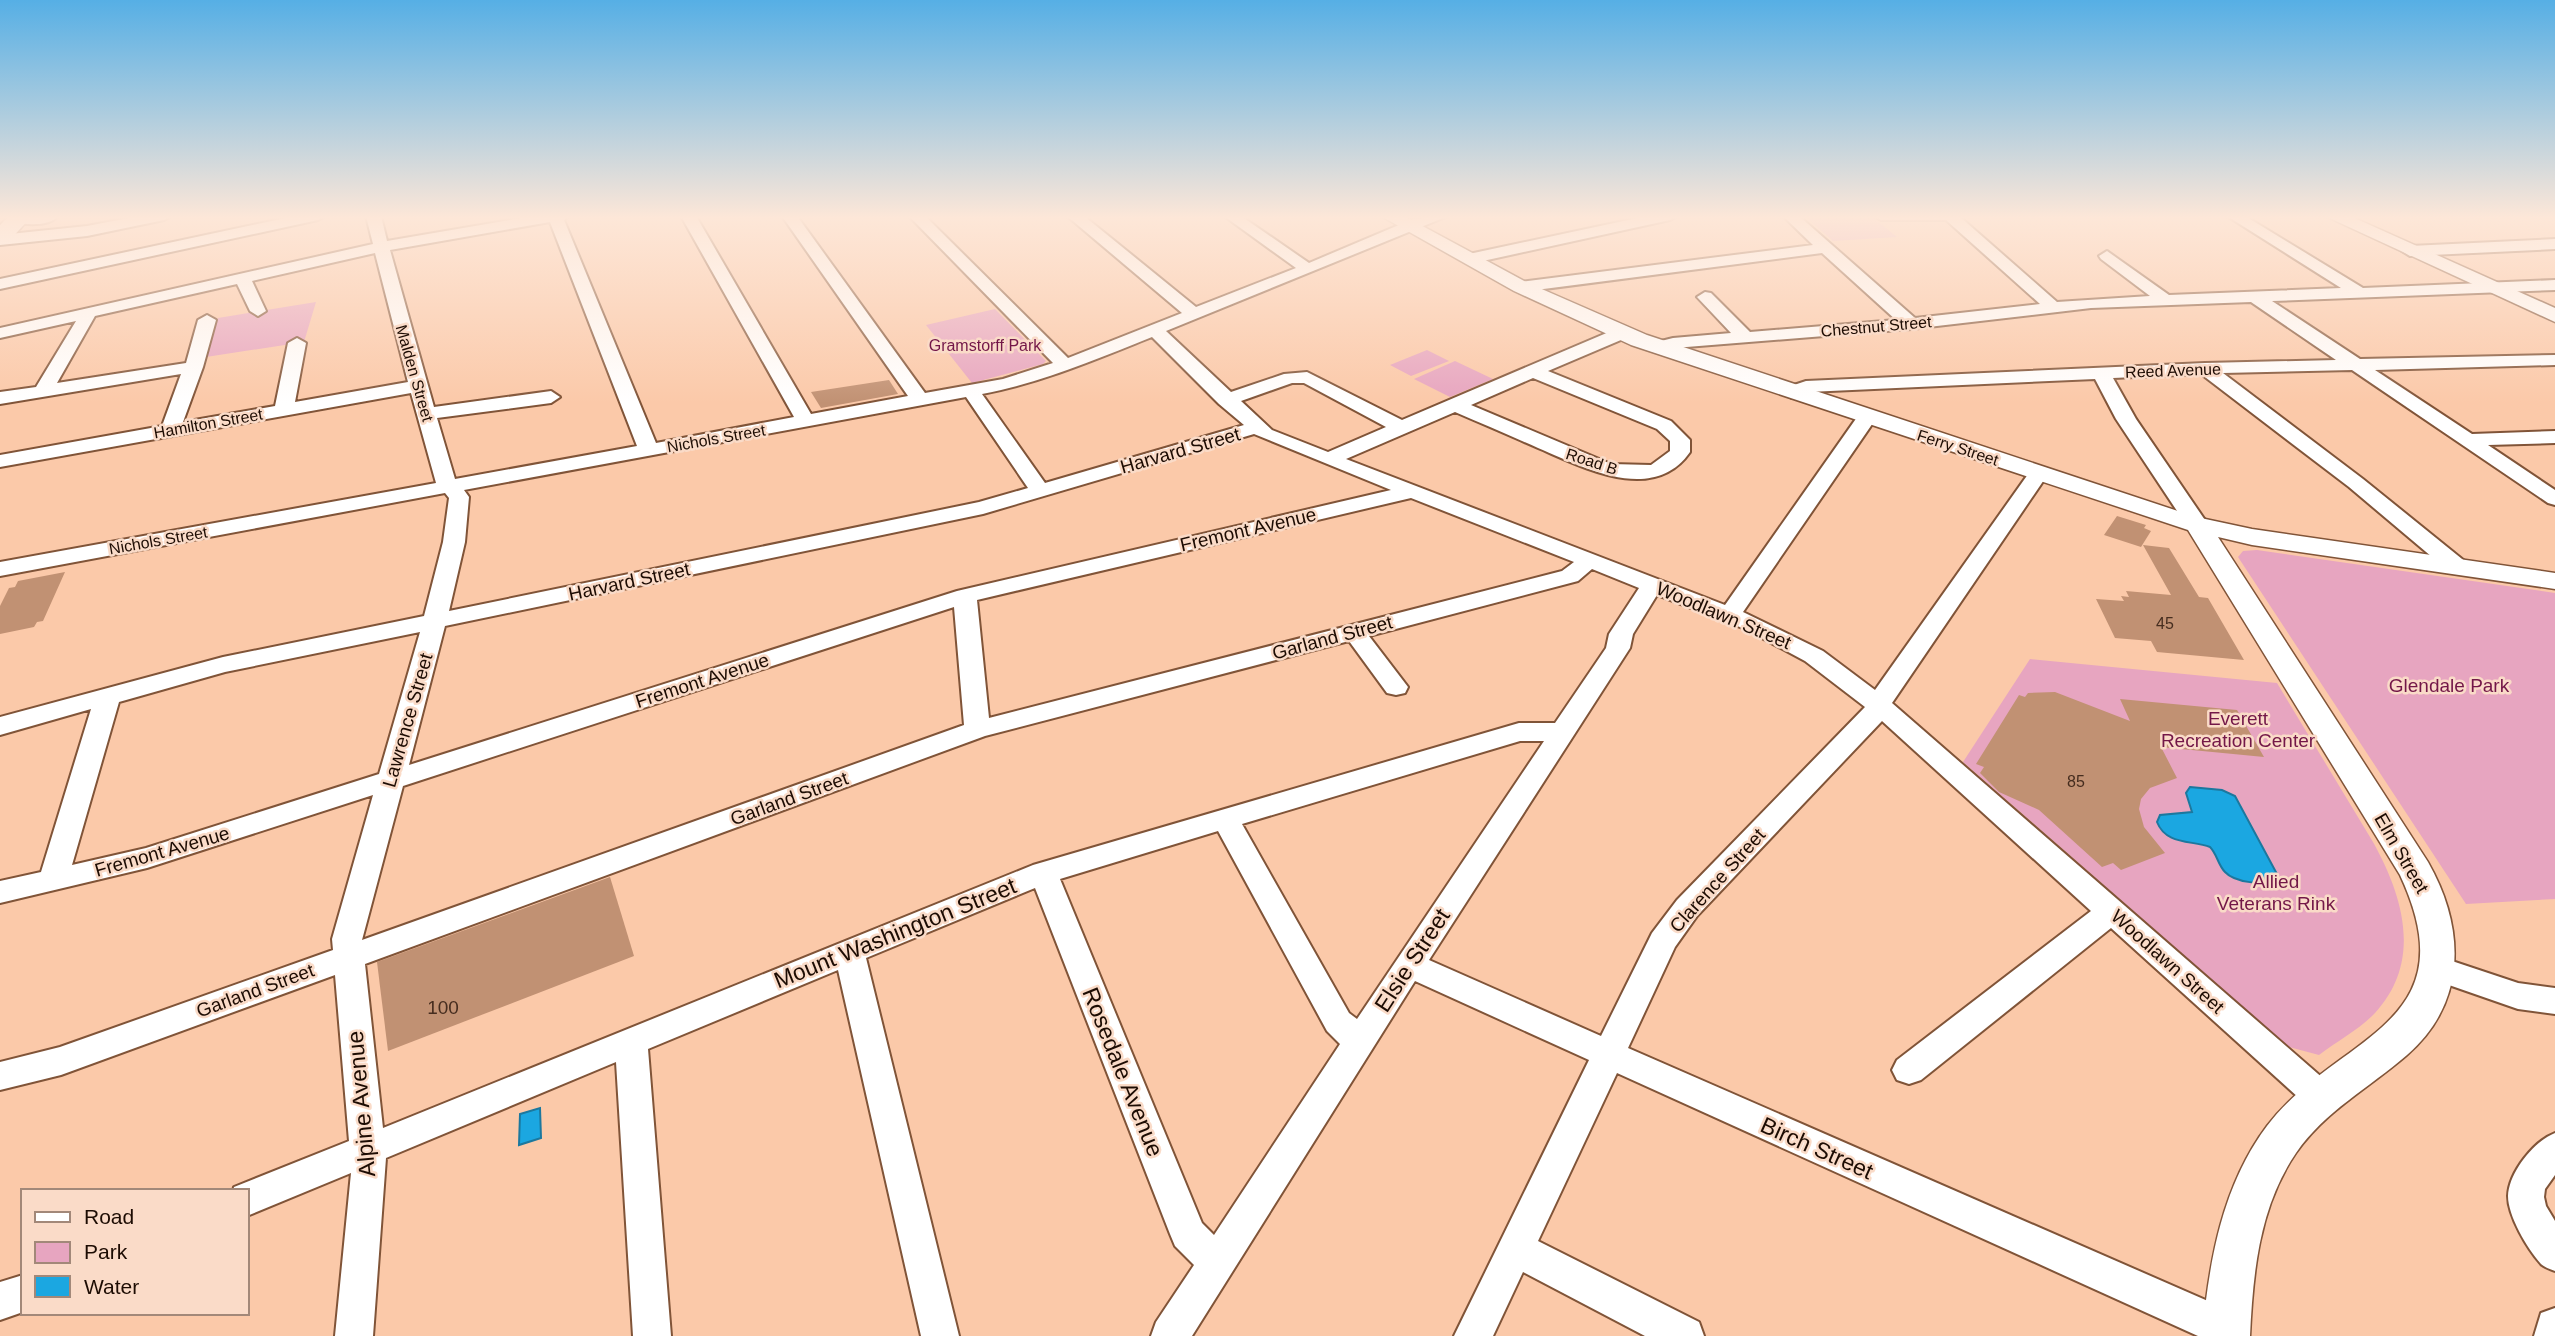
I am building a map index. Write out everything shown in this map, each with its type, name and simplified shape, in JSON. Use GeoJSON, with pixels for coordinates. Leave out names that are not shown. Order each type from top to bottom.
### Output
{"type":"FeatureCollection","features":[{"type":"Feature","properties":{"kind":"main road","name":"Ferry Street"},"geometry":{"type":"LineString","coordinates":[[1504,278],[1622,333],[1659,347],[2198,526],[2252,537],[2555,581]]}},
{"type":"Feature","properties":{"kind":"main road"},"geometry":{"type":"LineString","coordinates":[[2470,278],[2555,316]]}},
{"type":"Feature","properties":{"kind":"main road","name":"Elm Street"},"geometry":{"type":"LineString","coordinates":[[2198,526],[2424,886],[2439,948],[2437,968],[2429,995],[2412,1025],[2388,1048],[2321,1097],[2281,1141],[2255,1186],[2235,1252],[2226,1333]]}},
{"type":"Feature","properties":{"kind":"street"},"geometry":{"type":"LineString","coordinates":[[0,284],[26,278]]}},
{"type":"Feature","properties":{"kind":"street"},"geometry":{"type":"LineString","coordinates":[[0,333],[240,278]]}},
{"type":"Feature","properties":{"kind":"street"},"geometry":{"type":"LineString","coordinates":[[242,278],[258,311]]}},
{"type":"Feature","properties":{"kind":"street","name":"Malden Street"},"geometry":{"type":"LineString","coordinates":[[388,278],[443,478],[450,486]]}},
{"type":"Feature","properties":{"kind":"street"},"geometry":{"type":"LineString","coordinates":[[581,278],[649,450]]}},
{"type":"Feature","properties":{"kind":"street"},"geometry":{"type":"LineString","coordinates":[[724,278],[806,422]]}},
{"type":"Feature","properties":{"kind":"street"},"geometry":{"type":"LineString","coordinates":[[833,278],[921,401]]}},
{"type":"Feature","properties":{"kind":"street"},"geometry":{"type":"LineString","coordinates":[[978,278],[1065,365]]}},
{"type":"Feature","properties":{"kind":"street"},"geometry":{"type":"LineString","coordinates":[[1150,278],[1194,314]]}},
{"type":"Feature","properties":{"kind":"street","name":"Nichols Street"},"geometry":{"type":"LineString","coordinates":[[0,569],[971,391],[1019,380],[1065,365],[1284,278]]}},
{"type":"Feature","properties":{"kind":"street"},"geometry":{"type":"LineString","coordinates":[[1521,288],[1595,278]]}},
{"type":"Feature","properties":{"kind":"street"},"geometry":{"type":"LineString","coordinates":[[1860,278],[1912,324]]}},
{"type":"Feature","properties":{"kind":"street"},"geometry":{"type":"LineString","coordinates":[[2021,278],[2052,306]]}},
{"type":"Feature","properties":{"kind":"street"},"geometry":{"type":"LineString","coordinates":[[2136,278],[2163,298]]}},
{"type":"Feature","properties":{"kind":"street"},"geometry":{"type":"LineString","coordinates":[[2337,278],[2358,291]]}},
{"type":"Feature","properties":{"kind":"street","name":"Chestnut Street"},"geometry":{"type":"LineString","coordinates":[[1659,347],[1673,343],[1912,324],[2052,306],[2163,298],[2555,285]]}},
{"type":"Feature","properties":{"kind":"street"},"geometry":{"type":"LineString","coordinates":[[2254,296],[2555,499]]}},
{"type":"Feature","properties":{"kind":"street"},"geometry":{"type":"LineString","coordinates":[[1705,297],[1745,337]]}},
{"type":"Feature","properties":{"kind":"street"},"geometry":{"type":"LineString","coordinates":[[43,391],[89,313]]}},
{"type":"Feature","properties":{"kind":"street"},"geometry":{"type":"LineString","coordinates":[[170,429],[194,367],[207,320]]}},
{"type":"Feature","properties":{"kind":"street","name":"Woodlawn Street"},"geometry":{"type":"LineString","coordinates":[[1155,330],[1255,428],[1271,437],[1730,614],[1808,652],[1878,704],[2321,1097]]}},
{"type":"Feature","properties":{"kind":"street"},"geometry":{"type":"LineString","coordinates":[[1328,459],[1622,333]]}},
{"type":"Feature","properties":{"kind":"street"},"geometry":{"type":"LineString","coordinates":[[284,409],[297,343]]}},
{"type":"Feature","properties":{"kind":"street","name":"Reed Avenue"},"geometry":{"type":"LineString","coordinates":[[1792,392],[1806,387],[2205,368],[2555,360]]}},
{"type":"Feature","properties":{"kind":"street"},"geometry":{"type":"LineString","coordinates":[[0,398],[194,367]]}},
{"type":"Feature","properties":{"kind":"street"},"geometry":{"type":"LineString","coordinates":[[2205,368],[2356,483],[2459,568]]}},
{"type":"Feature","properties":{"kind":"street"},"geometry":{"type":"LineString","coordinates":[[1226,400],[1292,370],[1401,427]]}},
{"type":"Feature","properties":{"kind":"street","name":"Road B"},"geometry":{"type":"LineString","coordinates":[[1455,405],[1606,469],[1622,472],[1652,470],[1667,466],[1676,458],[1682,443],[1664,425],[1532,371]]}},
{"type":"Feature","properties":{"kind":"street","name":"Elm Street"},"geometry":{"type":"LineString","coordinates":[[2101,373],[2126,419],[2198,526]]}},
{"type":"Feature","properties":{"kind":"street","name":"Hamilton Street"},"geometry":{"type":"LineString","coordinates":[[0,461],[417,386]]}},
{"type":"Feature","properties":{"kind":"street"},"geometry":{"type":"LineString","coordinates":[[971,391],[1040,491]]}},
{"type":"Feature","properties":{"kind":"street"},"geometry":{"type":"LineString","coordinates":[[427,414],[551,397]]}},
{"type":"Feature","properties":{"kind":"street"},"geometry":{"type":"LineString","coordinates":[[1730,614],[1867,417]]}},
{"type":"Feature","properties":{"kind":"street","name":"Harvard Street"},"geometry":{"type":"LineString","coordinates":[[0,726],[223,665],[979,508],[1255,428]]}},
{"type":"Feature","properties":{"kind":"street"},"geometry":{"type":"LineString","coordinates":[[2466,440],[2555,437]]}},
{"type":"Feature","properties":{"kind":"street","name":"Clarence Street"},"geometry":{"type":"LineString","coordinates":[[1473,1336],[1607,1055],[1655,957],[1675,923],[1868,721],[2038,474]]}},
{"type":"Feature","properties":{"kind":"street","name":"Lawrence Street"},"geometry":{"type":"LineString","coordinates":[[348,956],[347,936],[435,621],[456,528],[458,495],[450,486]]}},
{"type":"Feature","properties":{"kind":"street","name":"Fremont Avenue"},"geometry":{"type":"LineString","coordinates":[[0,892],[140,860],[965,596],[1411,492]]}},
{"type":"Feature","properties":{"kind":"street","name":"Garland Street"},"geometry":{"type":"LineString","coordinates":[[0,1076],[61,1061],[978,730],[1570,576],[1589,561]]}},
{"type":"Feature","properties":{"kind":"street","name":"Elsie Street"},"geometry":{"type":"LineString","coordinates":[[1170,1336],[1409,965],[1618,648],[1621,634],[1652,585]]}},
{"type":"Feature","properties":{"kind":"street"},"geometry":{"type":"LineString","coordinates":[[965,596],[978,730]]}},
{"type":"Feature","properties":{"kind":"street"},"geometry":{"type":"LineString","coordinates":[[1354,632],[1396,687]]}},
{"type":"Feature","properties":{"kind":"street"},"geometry":{"type":"LineString","coordinates":[[53,880],[108,696]]}},
{"type":"Feature","properties":{"kind":"street","name":"Mount Washington Street"},"geometry":{"type":"LineString","coordinates":[[248,1199],[1043,873],[1519,732],[1563,732]]}},
{"type":"Feature","properties":{"kind":"street"},"geometry":{"type":"LineString","coordinates":[[1225,818],[1338,1022],[1360,1041]]}},
{"type":"Feature","properties":{"kind":"street","name":"Rosedale Avenue"},"geometry":{"type":"LineString","coordinates":[[1043,873],[1188,1234],[1197,1245],[1218,1260]]}},
{"type":"Feature","properties":{"kind":"street"},"geometry":{"type":"LineString","coordinates":[[1909,1070],[2112,911]]}},
{"type":"Feature","properties":{"kind":"street"},"geometry":{"type":"LineString","coordinates":[[849,952],[940,1336]]}},
{"type":"Feature","properties":{"kind":"street","name":"Alpine Avenue"},"geometry":{"type":"LineString","coordinates":[[348,956],[369,1172],[354,1336]]}},
{"type":"Feature","properties":{"kind":"street","name":"Birch Street"},"geometry":{"type":"LineString","coordinates":[[1409,965],[2226,1333]]}},
{"type":"Feature","properties":{"kind":"street"},"geometry":{"type":"LineString","coordinates":[[2437,968],[2518,996],[2555,1001]]}},
{"type":"Feature","properties":{"kind":"street"},"geometry":{"type":"LineString","coordinates":[[631,1042],[652,1336]]}},
{"type":"Feature","properties":{"kind":"street"},"geometry":{"type":"LineString","coordinates":[[2555,1149],[2529,1184],[2526,1194],[2532,1214],[2555,1253]]}},
{"type":"Feature","properties":{"kind":"street"},"geometry":{"type":"LineString","coordinates":[[1515,1248],[1685,1336]]}},
{"type":"Feature","properties":{"kind":"street"},"geometry":{"type":"LineString","coordinates":[[0,1301],[21,1294]]}},
{"type":"Feature","properties":{"kind":"street"},"geometry":{"type":"LineString","coordinates":[[2553,1336],[2555,1327]]}},
{"type":"Feature","properties":{"kind":"green space"},"geometry":{"type":"Polygon","coordinates":[[[316,302],[304,342],[206,357],[218,318],[316,302]]]}},
{"type":"Feature","properties":{"kind":"green space","name":"Gramstorff Park"},"geometry":{"type":"Polygon","coordinates":[[[995,309],[1046,361],[972,383],[926,325],[995,309]]]}},
{"type":"Feature","properties":{"kind":"green space"},"geometry":{"type":"Polygon","coordinates":[[[1427,350],[1449,361],[1411,376],[1390,365],[1427,350]]]}},
{"type":"Feature","properties":{"kind":"green space"},"geometry":{"type":"Polygon","coordinates":[[[1455,361],[1493,379],[1450,397],[1414,379],[1455,361]]]}},
{"type":"Feature","properties":{"kind":"green space","name":"Glendale Park"},"geometry":{"type":"Polygon","coordinates":[[[2257,550],[2555,593],[2555,899],[2466,904],[2238,557],[2243,551],[2257,550]]]}},
{"type":"Feature","properties":{"kind":"green space","name":"Allied Veterans Rink"},"geometry":{"type":"Polygon","coordinates":[[[2030,659],[2277,683],[2373,842],[2393,884],[2403,928],[2403,950],[2399,972],[2390,993],[2369,1019],[2319,1055],[2289,1047],[1963,762],[2030,659]]]}},
{"type":"Feature","properties":{"kind":"water"},"geometry":{"type":"Polygon","coordinates":[[[2190,787],[2222,790],[2235,796],[2277,874],[2277,881],[2257,883],[2236,879],[2223,869],[2210,847],[2166,835],[2157,822],[2160,815],[2192,812],[2186,793],[2190,787]]]}},
{"type":"Feature","properties":{"kind":"water"},"geometry":{"type":"Polygon","coordinates":[[[540,1108],[541,1138],[519,1145],[520,1114],[540,1108]]]}},
{"type":"Feature","properties":{"kind":"building"},"geometry":{"type":"Polygon","coordinates":[[[889,380],[898,394],[821,408],[811,392],[889,380]]]}},
{"type":"Feature","properties":{"kind":"building"},"geometry":{"type":"Polygon","coordinates":[[[2117,516],[2146,525],[2144,528],[2151,531],[2141,547],[2104,535],[2117,516]]]}},
{"type":"Feature","properties":{"kind":"building"},"geometry":{"type":"Polygon","coordinates":[[[2143,545],[2169,548],[2199,597],[2208,598],[2244,660],[2157,652],[2151,641],[2115,638],[2096,599],[2124,601],[2121,596],[2129,597],[2126,591],[2171,595],[2143,545]]]}},
{"type":"Feature","properties":{"kind":"building"},"geometry":{"type":"Polygon","coordinates":[[[65,572],[43,621],[37,622],[34,627],[0,634],[0,606],[9,588],[15,587],[18,581],[65,572]]]}},
{"type":"Feature","properties":{"kind":"building"},"geometry":{"type":"Polygon","coordinates":[[[2055,692],[2130,721],[2120,699],[2237,710],[2264,757],[2161,747],[2177,778],[2150,788],[2141,799],[2139,809],[2144,827],[2165,853],[2121,870],[2113,863],[2102,867],[2039,810],[1999,792],[1980,773],[1984,767],[1976,764],[2019,695],[2025,697],[2028,693],[2055,692]]]}},
{"type":"Feature","properties":{"kind":"building"},"geometry":{"type":"Polygon","coordinates":[[[610,877],[634,956],[388,1051],[377,962],[610,877]]]}},
{"type":"Feature","properties":{"kind":"park label","name":"Everett Recreation Center"},"geometry":{"type":"Point","coordinates":[2238,729]}}]}
